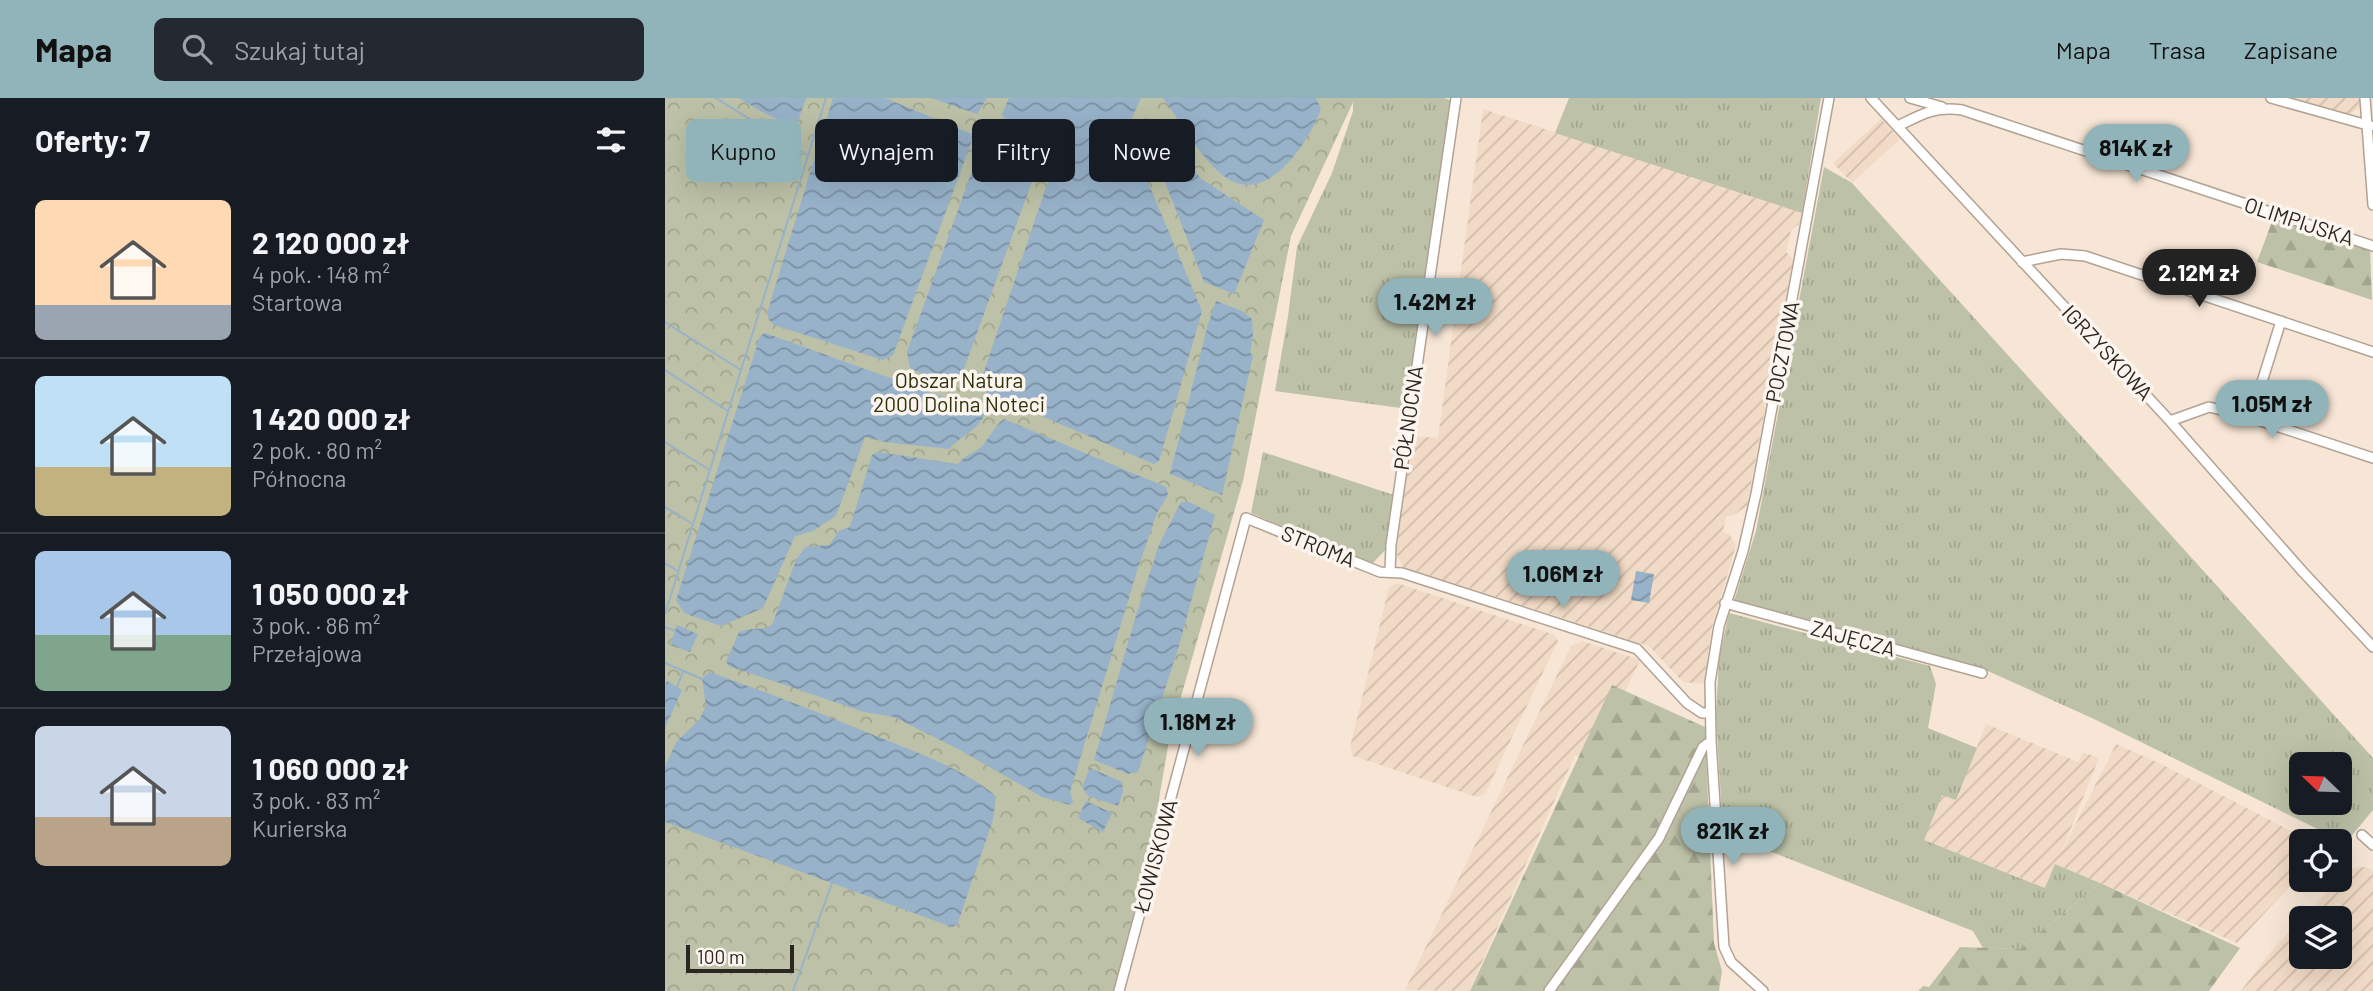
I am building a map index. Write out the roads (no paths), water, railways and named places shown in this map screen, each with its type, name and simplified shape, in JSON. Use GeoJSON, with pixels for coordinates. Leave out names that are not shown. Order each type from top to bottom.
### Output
{"type":"FeatureCollection","features":[{"type":"Feature","properties":{"kind":"street","name":"PÓŁNOCNA"},"geometry":{"type":"LineString","coordinates":[[1390,572],[1391,545],[1456,98]]}},
{"type":"Feature","properties":{"kind":"street","name":"POCZTOWA"},"geometry":{"type":"LineString","coordinates":[[1763,991],[1731,962],[1724,947],[1709,713],[1714,657],[1725,603],[1743,551],[1756,494],[1829,98]]}},
{"type":"Feature","properties":{"kind":"street","name":"IGRZYSKOWA"},"geometry":{"type":"LineString","coordinates":[[1871,98],[2371,643]]}},
{"type":"Feature","properties":{"kind":"street","name":"OLIMPIJSKA"},"geometry":{"type":"LineString","coordinates":[[1910,98],[1965,111],[2373,246]]}},
{"type":"Feature","properties":{"kind":"street"},"geometry":{"type":"LineString","coordinates":[[2271,98],[2371,126]]}},
{"type":"Feature","properties":{"kind":"street"},"geometry":{"type":"LineString","coordinates":[[2365,98],[2371,126],[2373,205]]}},
{"type":"Feature","properties":{"kind":"street","name":"OLIMPIJSKA"},"geometry":{"type":"LineString","coordinates":[[1898,126],[1922,113],[1946,108]]}},
{"type":"Feature","properties":{"kind":"street"},"geometry":{"type":"LineString","coordinates":[[2022,262],[2061,254],[2085,256],[2373,352]]}},
{"type":"Feature","properties":{"kind":"street"},"geometry":{"type":"LineString","coordinates":[[2251,417],[2281,321]]}},
{"type":"Feature","properties":{"kind":"street"},"geometry":{"type":"LineString","coordinates":[[2170,421],[2209,407],[2251,417],[2373,458]]}},
{"type":"Feature","properties":{"kind":"street","name":"STROMA"},"geometry":{"type":"LineString","coordinates":[[1246,518],[1380,572],[1402,573],[1637,649],[1686,703],[1709,713]]}},
{"type":"Feature","properties":{"kind":"street","name":"ŁOWISKOWA"},"geometry":{"type":"LineString","coordinates":[[1119,991],[1246,518]]}},
{"type":"Feature","properties":{"kind":"street","name":"ZAJĘCZA"},"geometry":{"type":"LineString","coordinates":[[1725,603],[1982,673]]}},
{"type":"Feature","properties":{"kind":"street"},"geometry":{"type":"LineString","coordinates":[[1549,991],[1659,838],[1703,747],[1711,741]]}},
{"type":"Feature","properties":{"kind":"street"},"geometry":{"type":"LineString","coordinates":[[2362,835],[2373,845]]}},
{"type":"Feature","properties":{"kind":"water"},"geometry":{"type":"Polygon","coordinates":[[[739,98],[806,98],[799,119],[778,119],[739,98]]]}},
{"type":"Feature","properties":{"kind":"water"},"geometry":{"type":"Polygon","coordinates":[[[833,98],[885,98],[936,119],[827,119],[833,98]]]}},
{"type":"Feature","properties":{"kind":"water"},"geometry":{"type":"Polygon","coordinates":[[[931,98],[987,98],[977,114],[931,98]]]}},
{"type":"Feature","properties":{"kind":"water"},"geometry":{"type":"Polygon","coordinates":[[[1009,98],[1141,98],[1131,119],[1089,119],[1089,182],[1148,182],[1202,311],[1159,461],[1154,464],[978,389],[1048,182],[1075,182],[1075,119],[1005,119],[1002,114],[1009,98]]]}},
{"type":"Feature","properties":{"kind":"water"},"geometry":{"type":"Polygon","coordinates":[[[1163,98],[1316,98],[1321,109],[1297,152],[1273,176],[1259,183],[1244,184],[1228,179],[1219,172],[1195,144],[1195,119],[1178,119],[1163,98]]]}},
{"type":"Feature","properties":{"kind":"water"},"geometry":{"type":"Polygon","coordinates":[[[958,128],[972,134],[958,178],[958,128]]]}},
{"type":"Feature","properties":{"kind":"water"},"geometry":{"type":"Polygon","coordinates":[[[815,157],[815,182],[957,182],[893,355],[883,360],[774,325],[767,313],[815,157]]]}},
{"type":"Feature","properties":{"kind":"water"},"geometry":{"type":"Polygon","coordinates":[[[1195,170],[1200,178],[1264,220],[1234,294],[1204,282],[1165,182],[1195,182],[1195,170]]]}},
{"type":"Feature","properties":{"kind":"water"},"geometry":{"type":"Polygon","coordinates":[[[972,172],[972,182],[1032,182],[961,377],[934,378],[910,368],[907,352],[972,172]]]}},
{"type":"Feature","properties":{"kind":"water"},"geometry":{"type":"Polygon","coordinates":[[[1216,301],[1242,311],[1252,319],[1253,336],[1250,353],[1253,355],[1222,495],[1170,474],[1216,301]]]}},
{"type":"Feature","properties":{"kind":"water"},"geometry":{"type":"Polygon","coordinates":[[[765,333],[985,412],[975,428],[949,449],[885,442],[865,437],[836,516],[813,531],[795,536],[763,608],[721,626],[684,613],[676,600],[760,336],[765,333]]]}},
{"type":"Feature","properties":{"kind":"water"},"geometry":{"type":"Polygon","coordinates":[[[1004,419],[1166,487],[1168,495],[1157,513],[1138,568],[1070,792],[1073,802],[1070,805],[1042,797],[960,750],[894,717],[864,712],[729,666],[726,662],[739,632],[772,625],[796,560],[805,547],[829,545],[839,531],[850,527],[872,455],[878,452],[958,464],[981,447],[1004,419]]]}},
{"type":"Feature","properties":{"kind":"water"},"geometry":{"type":"Polygon","coordinates":[[[1181,502],[1189,502],[1215,515],[1178,649],[1138,772],[1128,774],[1094,760],[1159,545],[1181,502]]]}},
{"type":"Feature","properties":{"kind":"water"},"geometry":{"type":"Polygon","coordinates":[[[1636,571],[1654,574],[1649,603],[1631,600],[1636,571]]]}},
{"type":"Feature","properties":{"kind":"water"},"geometry":{"type":"Polygon","coordinates":[[[677,625],[698,634],[690,652],[670,645],[677,625]]]}},
{"type":"Feature","properties":{"kind":"water"},"geometry":{"type":"Polygon","coordinates":[[[709,672],[926,756],[970,778],[996,796],[993,820],[957,925],[952,927],[665,822],[665,767],[676,742],[700,719],[706,705],[702,679],[709,672]]]}},
{"type":"Feature","properties":{"kind":"water"},"geometry":{"type":"Polygon","coordinates":[[[667,681],[682,690],[665,728],[665,686],[667,681]]]}},
{"type":"Feature","properties":{"kind":"water"},"geometry":{"type":"Polygon","coordinates":[[[1090,768],[1122,782],[1123,792],[1118,806],[1088,796],[1082,787],[1090,768]]]}},
{"type":"Feature","properties":{"kind":"water"},"geometry":{"type":"Polygon","coordinates":[[[1086,801],[1112,813],[1103,832],[1078,818],[1086,801]]]}},
{"type":"Feature","properties":{"kind":"waterway"},"geometry":{"type":"LineString","coordinates":[[716,98],[807,155]]}},
{"type":"Feature","properties":{"kind":"waterway"},"geometry":{"type":"LineString","coordinates":[[665,614],[826,98]]}},
{"type":"Feature","properties":{"kind":"waterway"},"geometry":{"type":"LineString","coordinates":[[665,322],[741,370]]}},
{"type":"Feature","properties":{"kind":"waterway"},"geometry":{"type":"LineString","coordinates":[[665,370],[728,411]]}},
{"type":"Feature","properties":{"kind":"waterway"},"geometry":{"type":"LineString","coordinates":[[665,442],[708,469]]}},
{"type":"Feature","properties":{"kind":"waterway"},"geometry":{"type":"LineString","coordinates":[[665,507],[691,523]]}},
{"type":"Feature","properties":{"kind":"waterway"},"geometry":{"type":"LineString","coordinates":[[665,563],[676,570]]}},
{"type":"Feature","properties":{"kind":"waterway"},"geometry":{"type":"LineString","coordinates":[[665,627],[675,631]]}},
{"type":"Feature","properties":{"kind":"waterway"},"geometry":{"type":"LineString","coordinates":[[665,663],[702,679]]}},
{"type":"Feature","properties":{"kind":"waterway"},"geometry":{"type":"LineString","coordinates":[[677,687],[683,672]]}},
{"type":"Feature","properties":{"kind":"waterway"},"geometry":{"type":"LineString","coordinates":[[793,991],[832,883]]}},
{"type":"Feature","properties":{"kind":"park label","name":"Obszar Natura 2000 Dolina Noteci"},"geometry":{"type":"Point","coordinates":[959,393]}}]}
